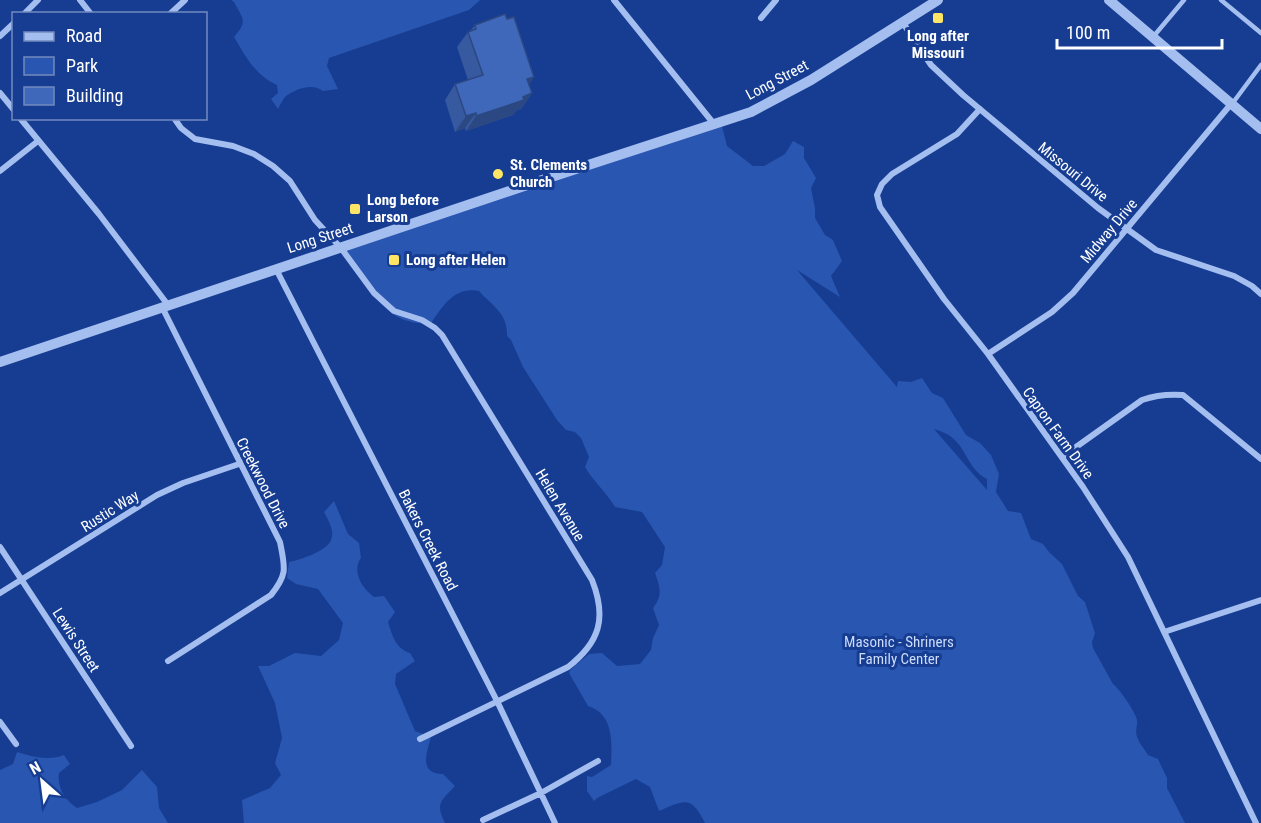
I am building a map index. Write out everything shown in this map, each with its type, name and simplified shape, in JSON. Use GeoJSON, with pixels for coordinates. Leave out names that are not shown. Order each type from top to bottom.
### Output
{"type":"FeatureCollection","features":[{"type":"Feature","properties":{"kind":"street"},"geometry":{"type":"LineString","coordinates":[[26,12],[38,0]]}},
{"type":"Feature","properties":{"kind":"street"},"geometry":{"type":"LineString","coordinates":[[80,0],[89,12]]}},
{"type":"Feature","properties":{"kind":"street"},"geometry":{"type":"LineString","coordinates":[[172,12],[185,0]]}},
{"type":"Feature","properties":{"kind":"street"},"geometry":{"type":"LineString","coordinates":[[761,18],[776,0]]}},
{"type":"Feature","properties":{"kind":"street","name":"Long Street"},"geometry":{"type":"LineString","coordinates":[[0,362],[751,112],[811,80],[938,0]]}},
{"type":"Feature","properties":{"kind":"street"},"geometry":{"type":"LineString","coordinates":[[1109,0],[1152,39],[1261,129]]}},
{"type":"Feature","properties":{"kind":"street"},"geometry":{"type":"LineString","coordinates":[[616,1],[714,124]]}},
{"type":"Feature","properties":{"kind":"street","name":"Missouri Drive"},"geometry":{"type":"LineString","coordinates":[[903,22],[931,65],[980,110],[1126,229],[1156,250],[1226,273],[1252,286],[1261,294]]}},
{"type":"Feature","properties":{"kind":"street"},"geometry":{"type":"LineString","coordinates":[[0,36],[12,25]]}},
{"type":"Feature","properties":{"kind":"street"},"geometry":{"type":"LineString","coordinates":[[0,93],[12,108]]}},
{"type":"Feature","properties":{"kind":"street","name":"Midway Drive"},"geometry":{"type":"LineString","coordinates":[[988,354],[1052,312],[1073,293],[1231,104]]}},
{"type":"Feature","properties":{"kind":"street","name":"Capron Farm Drive"},"geometry":{"type":"LineString","coordinates":[[980,110],[957,134],[892,174],[882,184],[877,196],[880,207],[944,299],[988,354],[1062,457],[1128,557],[1256,823]]}},
{"type":"Feature","properties":{"kind":"street","name":"Creekwood Drive"},"geometry":{"type":"LineString","coordinates":[[22,120],[99,214],[165,306],[239,464],[280,542],[285,568],[280,583],[271,596],[168,661]]}},
{"type":"Feature","properties":{"kind":"street","name":"Helen Avenue"},"geometry":{"type":"LineString","coordinates":[[175,120],[181,128],[195,139],[233,146],[254,154],[273,166],[290,181],[315,220],[340,248],[374,293],[394,311],[422,320],[442,335],[592,580],[598,595],[599,625],[595,639],[584,655],[568,667],[420,739]]}},
{"type":"Feature","properties":{"kind":"street"},"geometry":{"type":"LineString","coordinates":[[0,171],[38,141]]}},
{"type":"Feature","properties":{"kind":"street","name":"Bakers Creek Road"},"geometry":{"type":"LineString","coordinates":[[276,269],[497,701],[555,823]]}},
{"type":"Feature","properties":{"kind":"street"},"geometry":{"type":"LineString","coordinates":[[1062,457],[1142,400],[1169,394],[1184,395],[1261,459]]}},
{"type":"Feature","properties":{"kind":"street","name":"Rustic Way"},"geometry":{"type":"LineString","coordinates":[[0,593],[157,495],[183,483],[239,464]]}},
{"type":"Feature","properties":{"kind":"street","name":"Lewis Street"},"geometry":{"type":"LineString","coordinates":[[0,547],[131,746]]}},
{"type":"Feature","properties":{"kind":"street"},"geometry":{"type":"LineString","coordinates":[[1164,632],[1261,600]]}},
{"type":"Feature","properties":{"kind":"street"},"geometry":{"type":"LineString","coordinates":[[0,722],[16,744]]}},
{"type":"Feature","properties":{"kind":"street"},"geometry":{"type":"LineString","coordinates":[[483,820],[541,793],[598,761]]}},
{"type":"Feature","properties":{"kind":"lane"},"geometry":{"type":"LineString","coordinates":[[1152,39],[1184,0]]}},
{"type":"Feature","properties":{"kind":"lane"},"geometry":{"type":"LineString","coordinates":[[1221,0],[1261,33]]}},
{"type":"Feature","properties":{"kind":"lane"},"geometry":{"type":"LineString","coordinates":[[1231,104],[1261,65]]}},
{"type":"Feature","properties":{"kind":"green space"},"geometry":{"type":"Polygon","coordinates":[[[231,0],[480,0],[469,10],[329,58],[327,66],[338,89],[323,91],[310,87],[300,89],[286,96],[278,109],[271,99],[278,93],[277,85],[257,71],[234,37],[243,20],[231,0]]]}},
{"type":"Feature","properties":{"kind":"green space","name":"Masonic - Shriners Family Center"},"geometry":{"type":"Polygon","coordinates":[[[721,122],[727,146],[753,166],[764,166],[785,154],[793,141],[804,147],[804,158],[816,178],[811,188],[815,218],[825,235],[833,240],[842,261],[831,276],[840,297],[797,270],[897,387],[898,381],[911,382],[922,378],[932,393],[943,398],[966,435],[980,443],[991,455],[999,474],[996,492],[1008,511],[1021,513],[1031,539],[1043,544],[1062,564],[1078,596],[1085,602],[1095,633],[1093,648],[1113,684],[1134,712],[1139,741],[1148,755],[1158,759],[1167,778],[1167,788],[1185,823],[705,823],[696,808],[686,802],[659,811],[650,787],[636,779],[594,801],[587,791],[587,776],[592,777],[611,765],[610,730],[603,716],[588,706],[569,673],[589,654],[602,653],[617,666],[640,664],[651,650],[659,625],[653,608],[660,591],[655,573],[662,565],[665,547],[642,512],[615,507],[585,467],[589,457],[581,438],[575,432],[566,430],[557,420],[523,367],[507,336],[507,328],[502,316],[479,291],[462,292],[450,299],[430,325],[405,320],[392,313],[375,297],[343,246],[721,122]],[[934,429],[987,490],[987,479],[973,467],[960,445],[945,433],[934,429]]]}},
{"type":"Feature","properties":{"kind":"green space"},"geometry":{"type":"Polygon","coordinates":[[[334,501],[348,534],[359,543],[361,558],[357,569],[360,580],[374,597],[384,596],[395,612],[388,622],[393,636],[398,645],[410,653],[415,661],[396,674],[395,684],[415,731],[431,737],[426,755],[427,766],[435,773],[443,774],[455,786],[440,806],[445,823],[244,823],[242,800],[270,788],[281,775],[275,763],[282,738],[275,703],[258,666],[269,666],[295,653],[321,656],[339,640],[343,623],[318,589],[296,584],[287,578],[289,562],[319,551],[331,540],[332,529],[324,512],[334,501]]]}},
{"type":"Feature","properties":{"kind":"green space"},"geometry":{"type":"Polygon","coordinates":[[[17,752],[47,758],[64,755],[70,764],[59,773],[59,784],[69,801],[77,808],[97,802],[122,790],[142,770],[157,787],[159,808],[168,823],[0,823],[0,770],[13,764],[17,752]]]}},
{"type":"Feature","properties":{"kind":"building"},"geometry":{"type":"Polygon","coordinates":[[[505,14],[507,19],[514,17],[534,77],[527,79],[532,93],[523,97],[524,100],[476,116],[476,113],[466,116],[455,84],[483,75],[468,32],[476,29],[475,25],[505,14]]]}},
{"type":"Feature","properties":{"kind":"place","name":"Long after Missouri"},"geometry":{"type":"Point","coordinates":[938,18]}},
{"type":"Feature","properties":{"kind":"place","name":"St. Clements Church"},"geometry":{"type":"Point","coordinates":[498,174]}},
{"type":"Feature","properties":{"kind":"place","name":"Long before Larson"},"geometry":{"type":"Point","coordinates":[355,209]}},
{"type":"Feature","properties":{"kind":"place","name":"Long after Helen"},"geometry":{"type":"Point","coordinates":[394,260]}}]}
